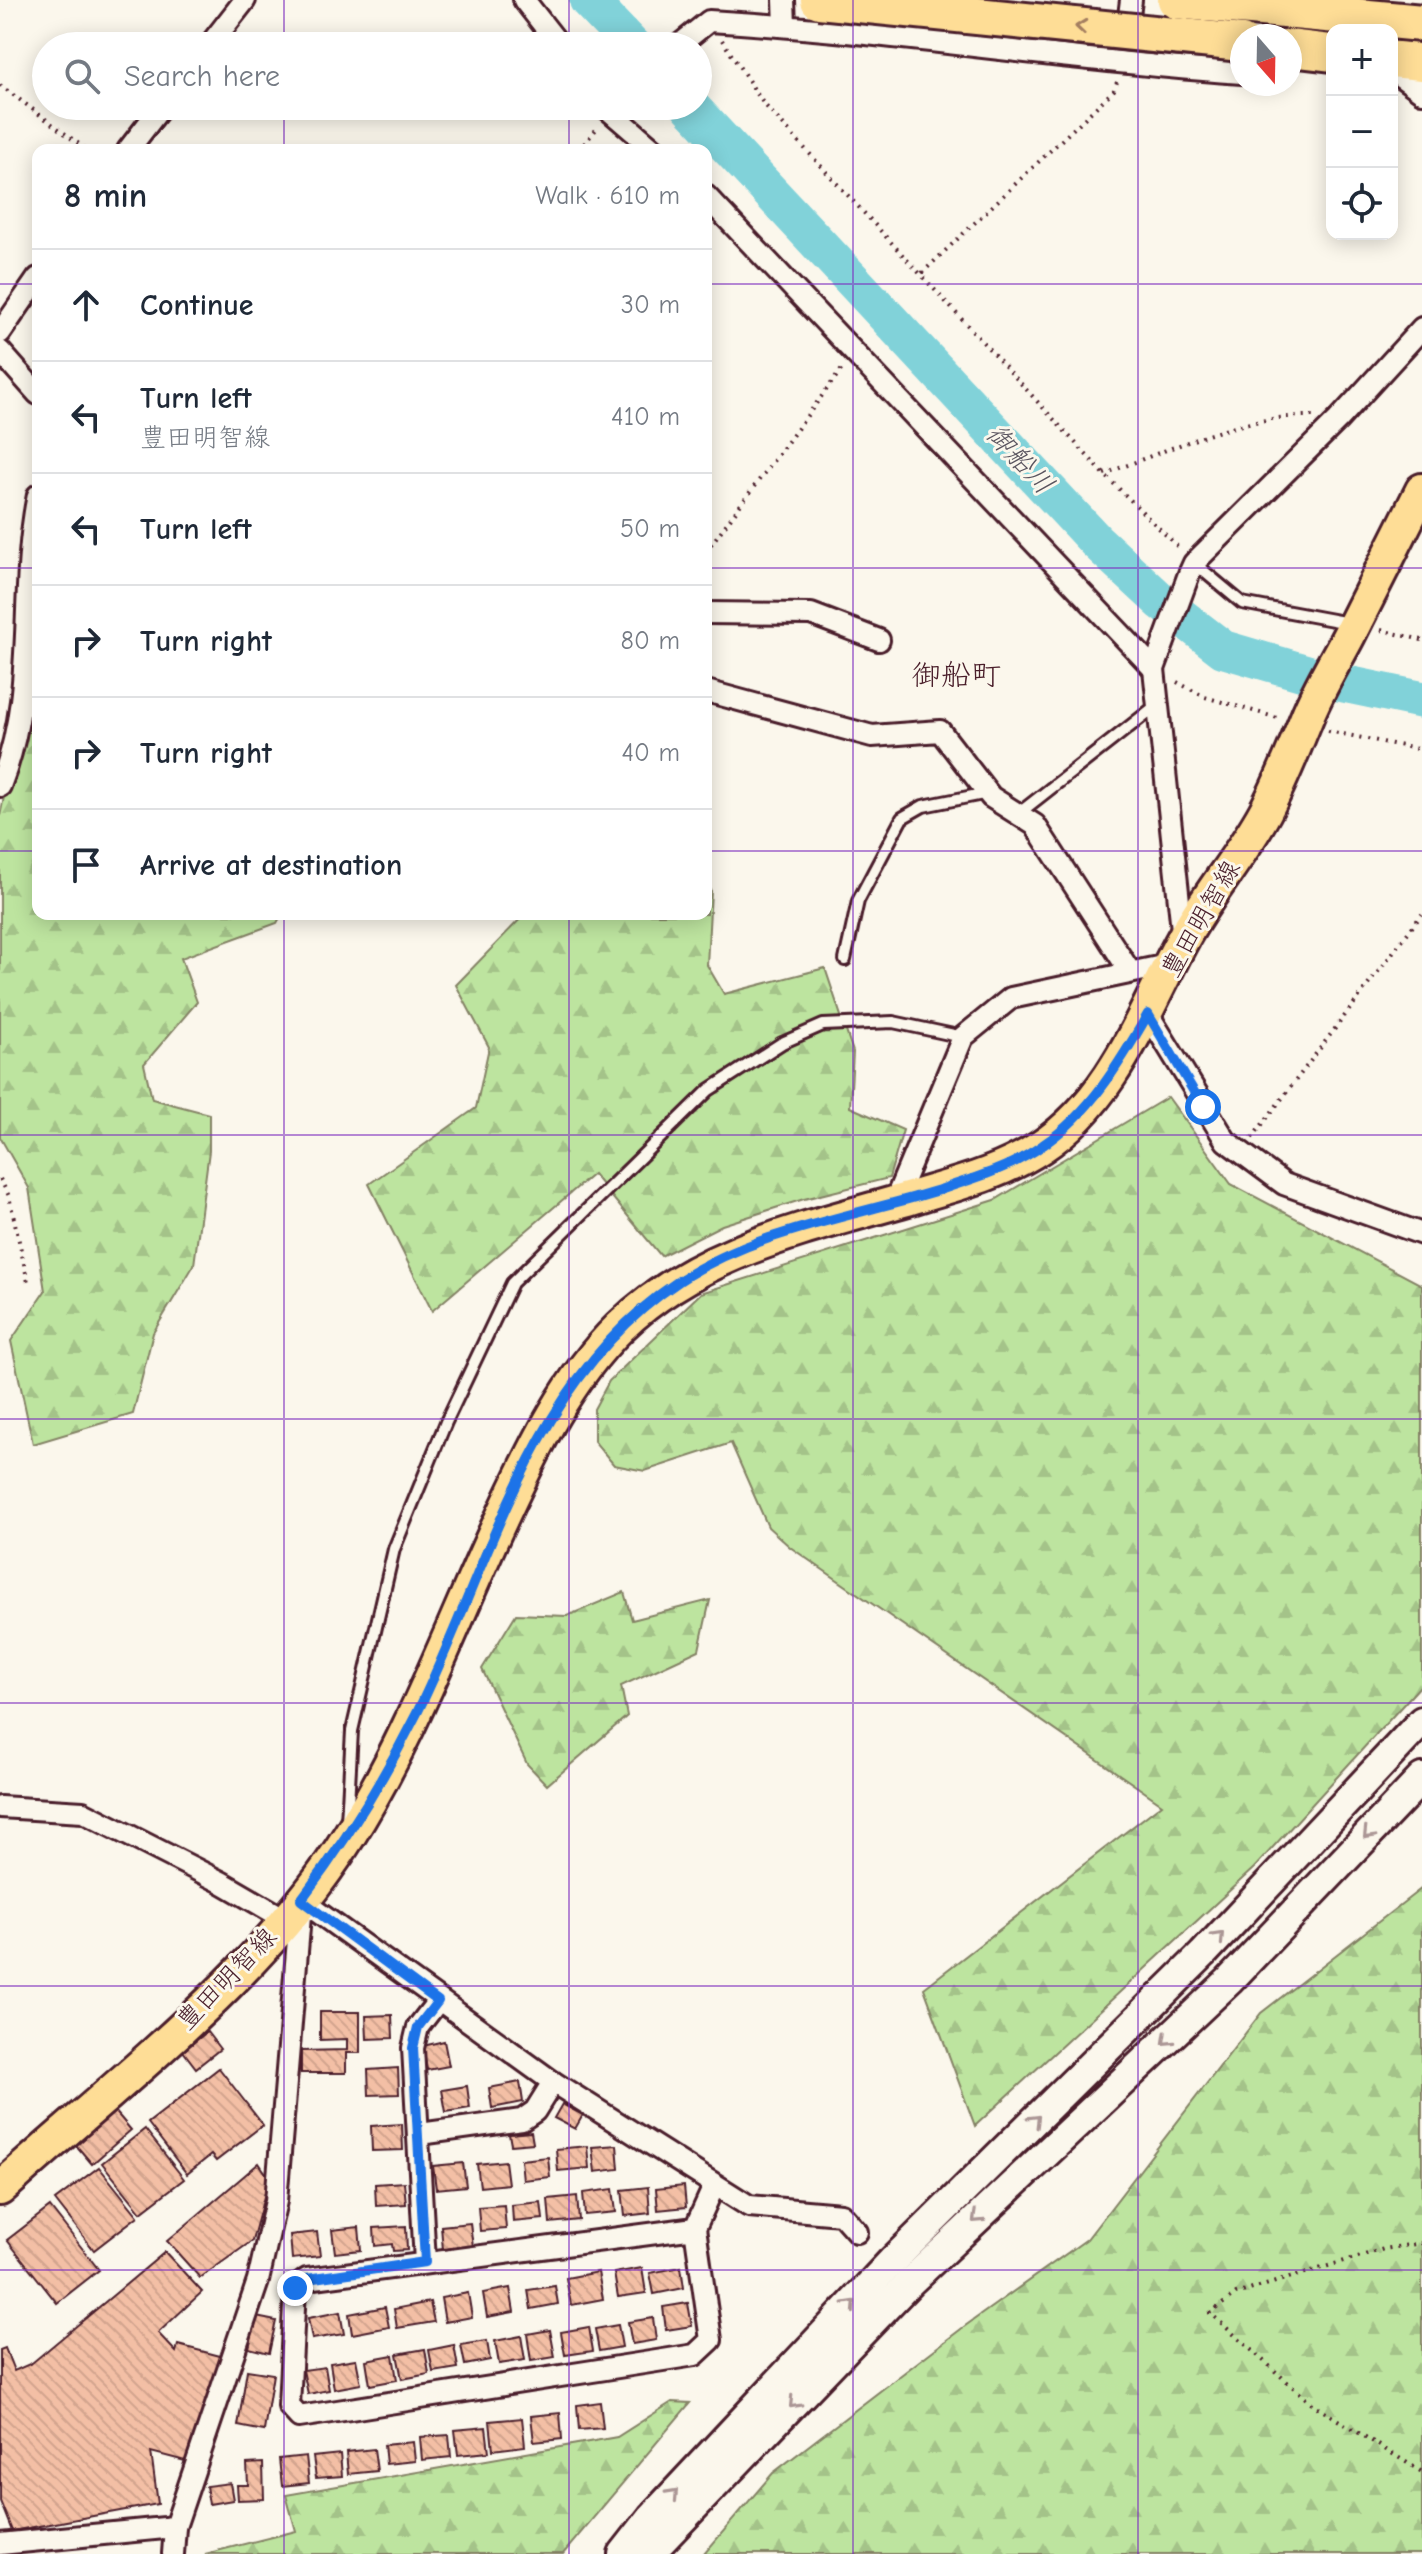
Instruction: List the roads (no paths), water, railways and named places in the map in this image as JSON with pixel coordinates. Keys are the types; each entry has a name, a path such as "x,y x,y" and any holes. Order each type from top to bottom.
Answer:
{"highway":[{"path":"819,0 1230,42"},
{"path":"1176,0 1422,23"},
{"path":"1302,49 1326,52"},
{"path":"1398,60 1422,62"}],"main road":[{"name":"豊田明智線","path":"0,2189 218,1997 293,1910 349,1837 418,1711 470,1586 528,1462 570,1386 621,1326 681,1280 734,1254 803,1227 989,1174 1042,1147 1067,1126 1102,1086 1148,1014 1178,951 1264,815 1306,718 1422,490"}],"street":[{"path":"220,32 245,0"},
{"path":"524,0 549,32"},
{"path":"784,0 785,25"},
{"path":"1123,65 1131,0"},
{"path":"1305,0 1331,24"},
{"path":"1355,24 1392,0"},
{"path":"695,32 709,21 785,25 1123,65 1230,72"},
{"path":"1302,61 1326,44"},
{"path":"1398,74 1422,92"},
{"path":"133,144 151,120"},
{"path":"623,120 649,144"},
{"path":"712,202 1154,669"},
{"path":"0,333 32,287"},
{"path":"894,1203 963,1037 1011,998 1129,970 1178,951 1154,669 1191,569 1338,420 1422,328"},
{"path":"0,351 32,387"},
{"path":"0,786 15,748 24,700 32,526"},
{"path":"712,613 811,614 879,640"},
{"path":"712,693 872,736 940,731 988,793 1035,825 1129,970"},
{"path":"1148,1014 1226,1141 1284,1184 1422,1234"},
{"path":"623,2554 652,2517 892,2261 1203,1954 1422,1721"},
{"path":"649,2554 910,2282 1229,1981 1422,1778"},
{"path":"0,1807 83,1812 207,1875 293,1910 438,2001 553,2082 749,2206 841,2214 857,2232"},
{"path":"173,2554 175,2527 258,2281 276,2201 293,1910"},
{"path":"425,2262 413,2048 418,2027 438,2001"},
{"path":"420,2134 522,2120 535,2111 553,2082"},
{"path":"695,2228 307,2279 295,2288 289,2406 299,2417 695,2355 711,2340 695,2228 714,2186"},
{"path":"0,2544 175,2527"}],"lane":[{"path":"1191,569 1242,603 1354,624"},
{"path":"1018,814 1157,705"},
{"path":"845,960 858,901 902,818 923,806 988,793"},
{"path":"349,1837 346,1808 352,1731 394,1549 446,1422 512,1283 709,1090 782,1043 823,1025 893,1022 963,1037"}],"waterway":[{"name":"御船川","path":"588,0 619,32"},
{"name":"御船川","path":"703,120 1096,541 1162,602 1223,649 1336,682 1422,700"}],"district":[{"name":"御船町","path":"956,675"}]}
